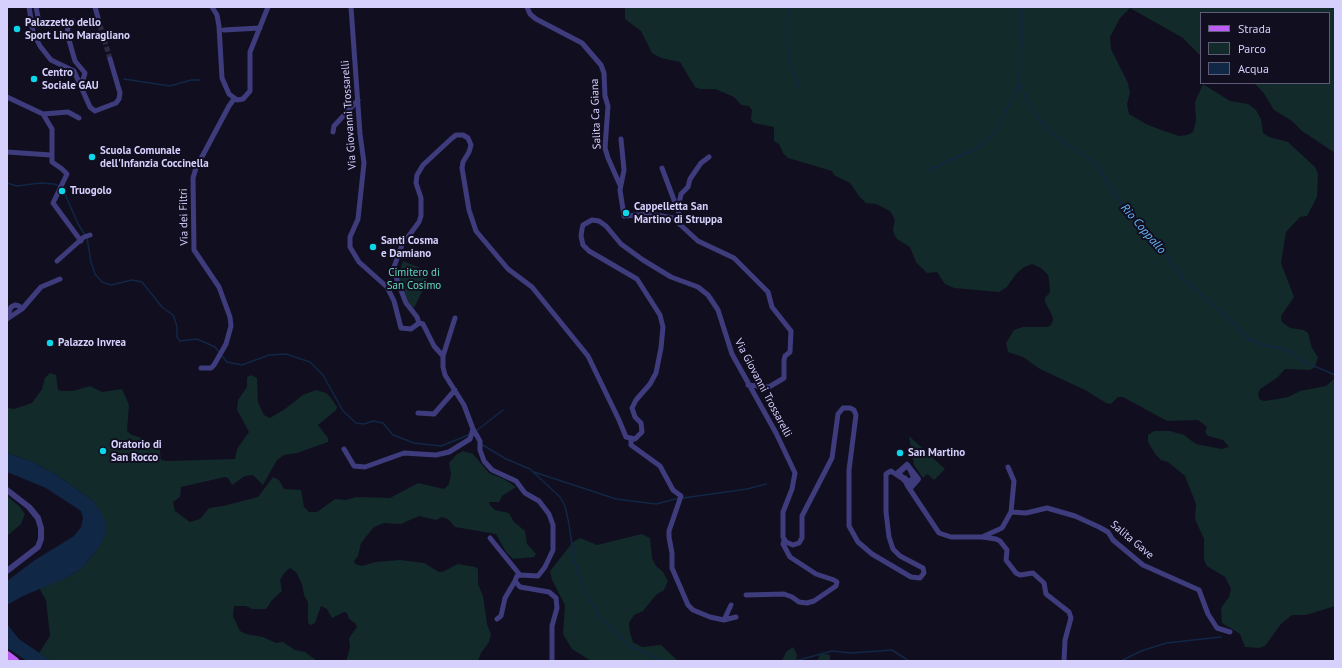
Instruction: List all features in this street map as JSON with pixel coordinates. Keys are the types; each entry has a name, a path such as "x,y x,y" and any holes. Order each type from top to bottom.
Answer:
{"main road":[{"path":"7,655 15,661"}],"street":[{"path":"29,7 33,32 40,46 51,60 71,68 93,111 97,111 116,102 120,93 110,60"},
{"path":"36,7 38,17"},
{"path":"95,7 98,18"},
{"path":"212,7 217,15 219,26 222,78 227,91 234,99 244,99 250,91 250,52 268,7"},
{"name":"Via Giovanni Trossarelli","path":"351,7 364,172 358,219 350,237 350,247 359,262 387,287 394,301 401,328 411,329 418,323"},
{"name":"Salita Ca Giana","path":"527,7 530,14 536,19 582,43 590,50 603,68 605,96 608,106 605,148 620,185 622,209 625,217 639,214 656,214 674,218 681,225"},
{"path":"73,21 69,24 67,32 74,61 85,73 83,80 79,82"},
{"path":"224,30 260,28"},
{"path":"7,97 42,114 68,112 78,118"},
{"name":"Via dei Filtri","path":"201,368 212,368 224,349 231,332 230,317 219,287 194,250 193,178 196,168 234,99"},
{"path":"333,132 334,126 358,100"},
{"path":"42,114 52,129 52,162 67,174 53,203 82,239"},
{"path":"443,356 434,346 423,324 418,323 415,314 406,303 397,280 394,267 402,245 419,222 421,216 421,198 416,183 417,175 423,165 451,139 456,135 463,135 468,138 471,145 470,152 463,162 462,168 469,210 476,231 508,268 532,287 588,356 619,420 623,434 631,440 631,445 649,460 660,466 673,490 681,496 669,534 672,553 672,568 687,602 692,609 700,613 724,620 736,617"},
{"name":"Salita Ca Giana","path":"620,185 624,170 621,139"},
{"path":"7,152 51,155"},
{"path":"678,209 681,194 688,187 691,177 704,159 709,157"},
{"path":"662,168 678,209 681,225 702,244 734,258 768,292 772,307 791,332 790,352 784,358 785,375 783,379 769,387 748,385"},
{"name":"Via Giovanni Trossarelli","path":"631,440 637,438 642,430 641,423 634,415 633,405 654,379 659,363 663,338 660,316 637,280 585,247 581,239 582,229 589,221 599,221 606,226 621,244 643,260 671,277 693,284 708,295 722,317 726,341 748,385 776,433 795,473 793,485 783,512 783,544 790,557 816,574 836,582 836,586 814,601 807,603 799,602 784,594 746,595"},
{"path":"57,261 82,239 90,235"},
{"path":"7,318 22,309 41,287 60,279"},
{"path":"7,318 11,307 15,305 19,306"},
{"path":"455,318 443,356 444,372 464,405 472,429 477,437 484,461 492,470 520,485 525,492 539,501 546,509 551,519 554,540 553,550 548,562 538,576 520,574 490,538"},
{"path":"418,413 434,414 455,390"},
{"path":"784,540 791,545 801,541 801,521 804,511 832,458 838,414 843,408 850,408 854,410 856,415 849,470 849,526 852,535 863,548 882,560 914,578 922,576 924,572 923,568 899,555 893,549 889,537 886,512 886,474 889,470 897,473 910,489 939,533 951,538 996,539 1000,541 1007,550 1006,560 1016,573 1020,575 1033,573 1044,582 1046,594 1069,612 1071,618 1065,640 1064,661"},
{"path":"344,449 354,466 365,467 404,453 442,454 449,452 470,439 472,429"},
{"path":"982,538 1002,528 1011,512 1014,481 1008,467"},
{"path":"7,490 29,507 38,518 41,534 38,547 7,571"},
{"name":"Salita Gave","path":"1011,512 1026,513 1047,508 1075,516 1099,527 1108,532 1113,540 1143,565 1199,590 1208,614 1217,628 1230,632"},
{"path":"497,619 501,616 505,598 517,576 520,574"},
{"path":"515,581 518,586 549,592 554,595 557,608 552,626 552,661"},
{"path":"724,620 731,605"}],"green space":[{"path":"625,7 1335,7 1335,153 1302,131 1292,121 1274,110 1263,92 1255,84 1330,84 1330,12 1200,12 1200,55 1183,38 1130,8 1120,18 1110,37 1111,49 1128,83 1130,93 1127,104 1129,114 1146,124 1164,131 1179,136 1187,135 1193,132 1196,121 1195,102 1203,84 1230,101 1248,104 1256,110 1261,119 1263,133 1269,137 1288,142 1315,167 1318,174 1317,197 1307,216 1300,217 1286,232 1281,263 1294,297 1281,316 1282,322 1290,328 1304,330 1308,333 1312,348 1318,357 1315,367 1310,370 1285,369 1278,377 1260,389 1258,394 1259,399 1264,401 1288,397 1300,391 1326,386 1335,378 1335,606 1306,615 1292,615 1281,624 1265,646 1259,648 1245,647 1240,634 1222,623 1221,608 1229,597 1231,589 1225,577 1207,566 1204,560 1204,539 1195,519 1196,504 1185,476 1168,462 1161,460 1156,455 1148,442 1148,435 1154,431 1170,431 1184,435 1196,444 1222,449 1229,447 1223,440 1208,436 1205,432 1207,427 1198,420 1167,421 1123,397 1118,397 1111,404 1106,403 1085,390 1040,369 1023,357 1008,352 1006,343 1014,330 1023,327 1047,327 1051,325 1053,320 1045,302 1045,297 1049,294 1050,290 1048,275 1041,268 1032,264 1024,267 1016,274 1007,287 999,292 954,288 945,284 937,272 927,273 916,262 910,247 897,239 893,229 895,220 890,211 876,204 866,203 850,183 834,175 832,171 788,158 783,153 779,144 774,141 774,127 754,123 751,120 752,110 749,106 741,105 734,97 715,89 700,89 695,87 680,62 661,58 652,53 641,31 625,19"},
{"name":"Cimitero di San Cosimo","path":"403,261 428,271 426,284 414,308 409,304 398,276"},
{"path":"50,373 56,375 58,390 62,391 73,391 90,386 102,392 122,389 129,405 127,431 132,435 159,444 161,460 168,461 235,459 237,449 249,432 237,410 238,400 247,387 247,377 251,375 257,378 258,402 264,415 270,418 303,395 316,390 326,393 331,398 337,407 336,410 318,425 328,438 328,442 297,453 284,455 277,460 263,485 253,475 245,476 232,485 228,478 225,477 181,487 180,497 173,502 175,511 190,522 200,519 209,508 258,497 273,477 279,480 284,489 301,490 304,507 309,512 317,512 335,499 346,500 356,497 390,498 418,483 444,489 449,484 451,474 449,463 456,455 463,451 473,454 489,473 504,479 516,487 502,496 499,502 489,502 495,510 509,513 514,522 525,531 527,544 536,554 534,557 513,559 506,552 496,534 455,527 448,519 442,517 436,520 419,516 401,524 384,523 374,527 361,543 358,556 354,561 355,564 362,566 376,562 400,560 424,563 439,572 458,564 475,567 478,569 478,584 483,596 487,624 491,634 489,642 481,653 478,661 346,661 350,648 349,638 357,627 355,623 349,619 347,613 344,612 332,618 327,609 321,606 315,623 311,625 308,623 308,602 296,572 290,568 285,572 280,580 282,591 272,600 266,609 252,609 246,606 234,606 233,616 240,631 246,634 263,637 276,643 283,642 295,650 305,652 317,661 51,661 39,653 50,636 46,600 39,588 68,577 81,569 99,547 93,501 58,476 33,462 7,453 7,408 14,409 32,403 42,389 45,378"},
{"path":"909,436 945,469 934,480 927,474 923,478 914,465"},
{"path":"7,496 19,506 25,514 21,524 7,536"},
{"path":"642,534 650,538 652,558 656,566 663,572 668,581 664,590 656,595 643,611 634,615 629,623 630,633 633,642 642,647 661,645 678,661 591,661 572,649 563,634 565,605 552,580 550,571 573,542 580,538 597,545"},
{"path":"793,647 797,655 796,661 782,661 786,652"},
{"path":"821,653 830,655 830,661 817,661"}],"water":[{"path":"7,453 33,462 58,476 93,501 102,513 105,522 105,536 99,547 81,569 68,577 23,596 7,605 7,581 35,560 74,536 81,527 83,518 81,511 46,488 7,472"},
{"path":"7,624 19,639 51,661 27,661 7,648"}],"waterway":[{"path":"790,7 787,23 788,54 799,88"},
{"name":"Rio Coppallo","path":"1021,7 1019,85 1032,110 1050,132 1096,164 1123,207 1134,220 1152,236 1183,279 1223,313 1249,339 1264,345 1287,350 1300,360 1335,375"},
{"path":"124,79 170,86 191,80 200,80"},
{"path":"927,171 981,146 996,130 1019,85"},
{"path":"7,183 17,186 40,183 54,184 62,187 78,224 85,235"},
{"path":"87,238 91,262 95,274 102,282 111,285 132,280 142,282 162,307 173,315 177,326 177,337 180,341 197,339 215,347 227,362 242,365 269,355 286,354 310,362 323,375 343,411 356,423 364,424 373,421 383,423 393,435 414,443 441,446 471,434"},
{"path":"476,431 503,410"},
{"path":"481,444 506,459 530,469 560,497 565,506 574,560 584,589 600,618 630,646 662,661"},
{"path":"534,472 616,499 656,504 679,498"},
{"path":"683,498 747,489 766,484"},
{"path":"1121,661 1141,651 1166,643 1221,637"},
{"path":"795,661 832,651 851,653 892,650 909,661"}],"tunnel":[{"path":"98,18 110,59"}],"place":[{"name":"Palazzetto dello Sport Lino Maragliano","path":"17,29"},
{"name":"Centro Sociale GAU","path":"34,79"},
{"name":"Scuola Comunale dell'Infanzia Coccinella","path":"92,157"},
{"name":"Truogolo","path":"62,191"},
{"name":"Cappelletta San Martino di Struppa","path":"626,213"},
{"name":"Santi Cosma e Damiano","path":"373,247"},
{"name":"Palazzo Invrea","path":"50,343"},
{"name":"Oratorio di San Rocco","path":"103,451"},
{"name":"San Martino","path":"900,453"}]}
